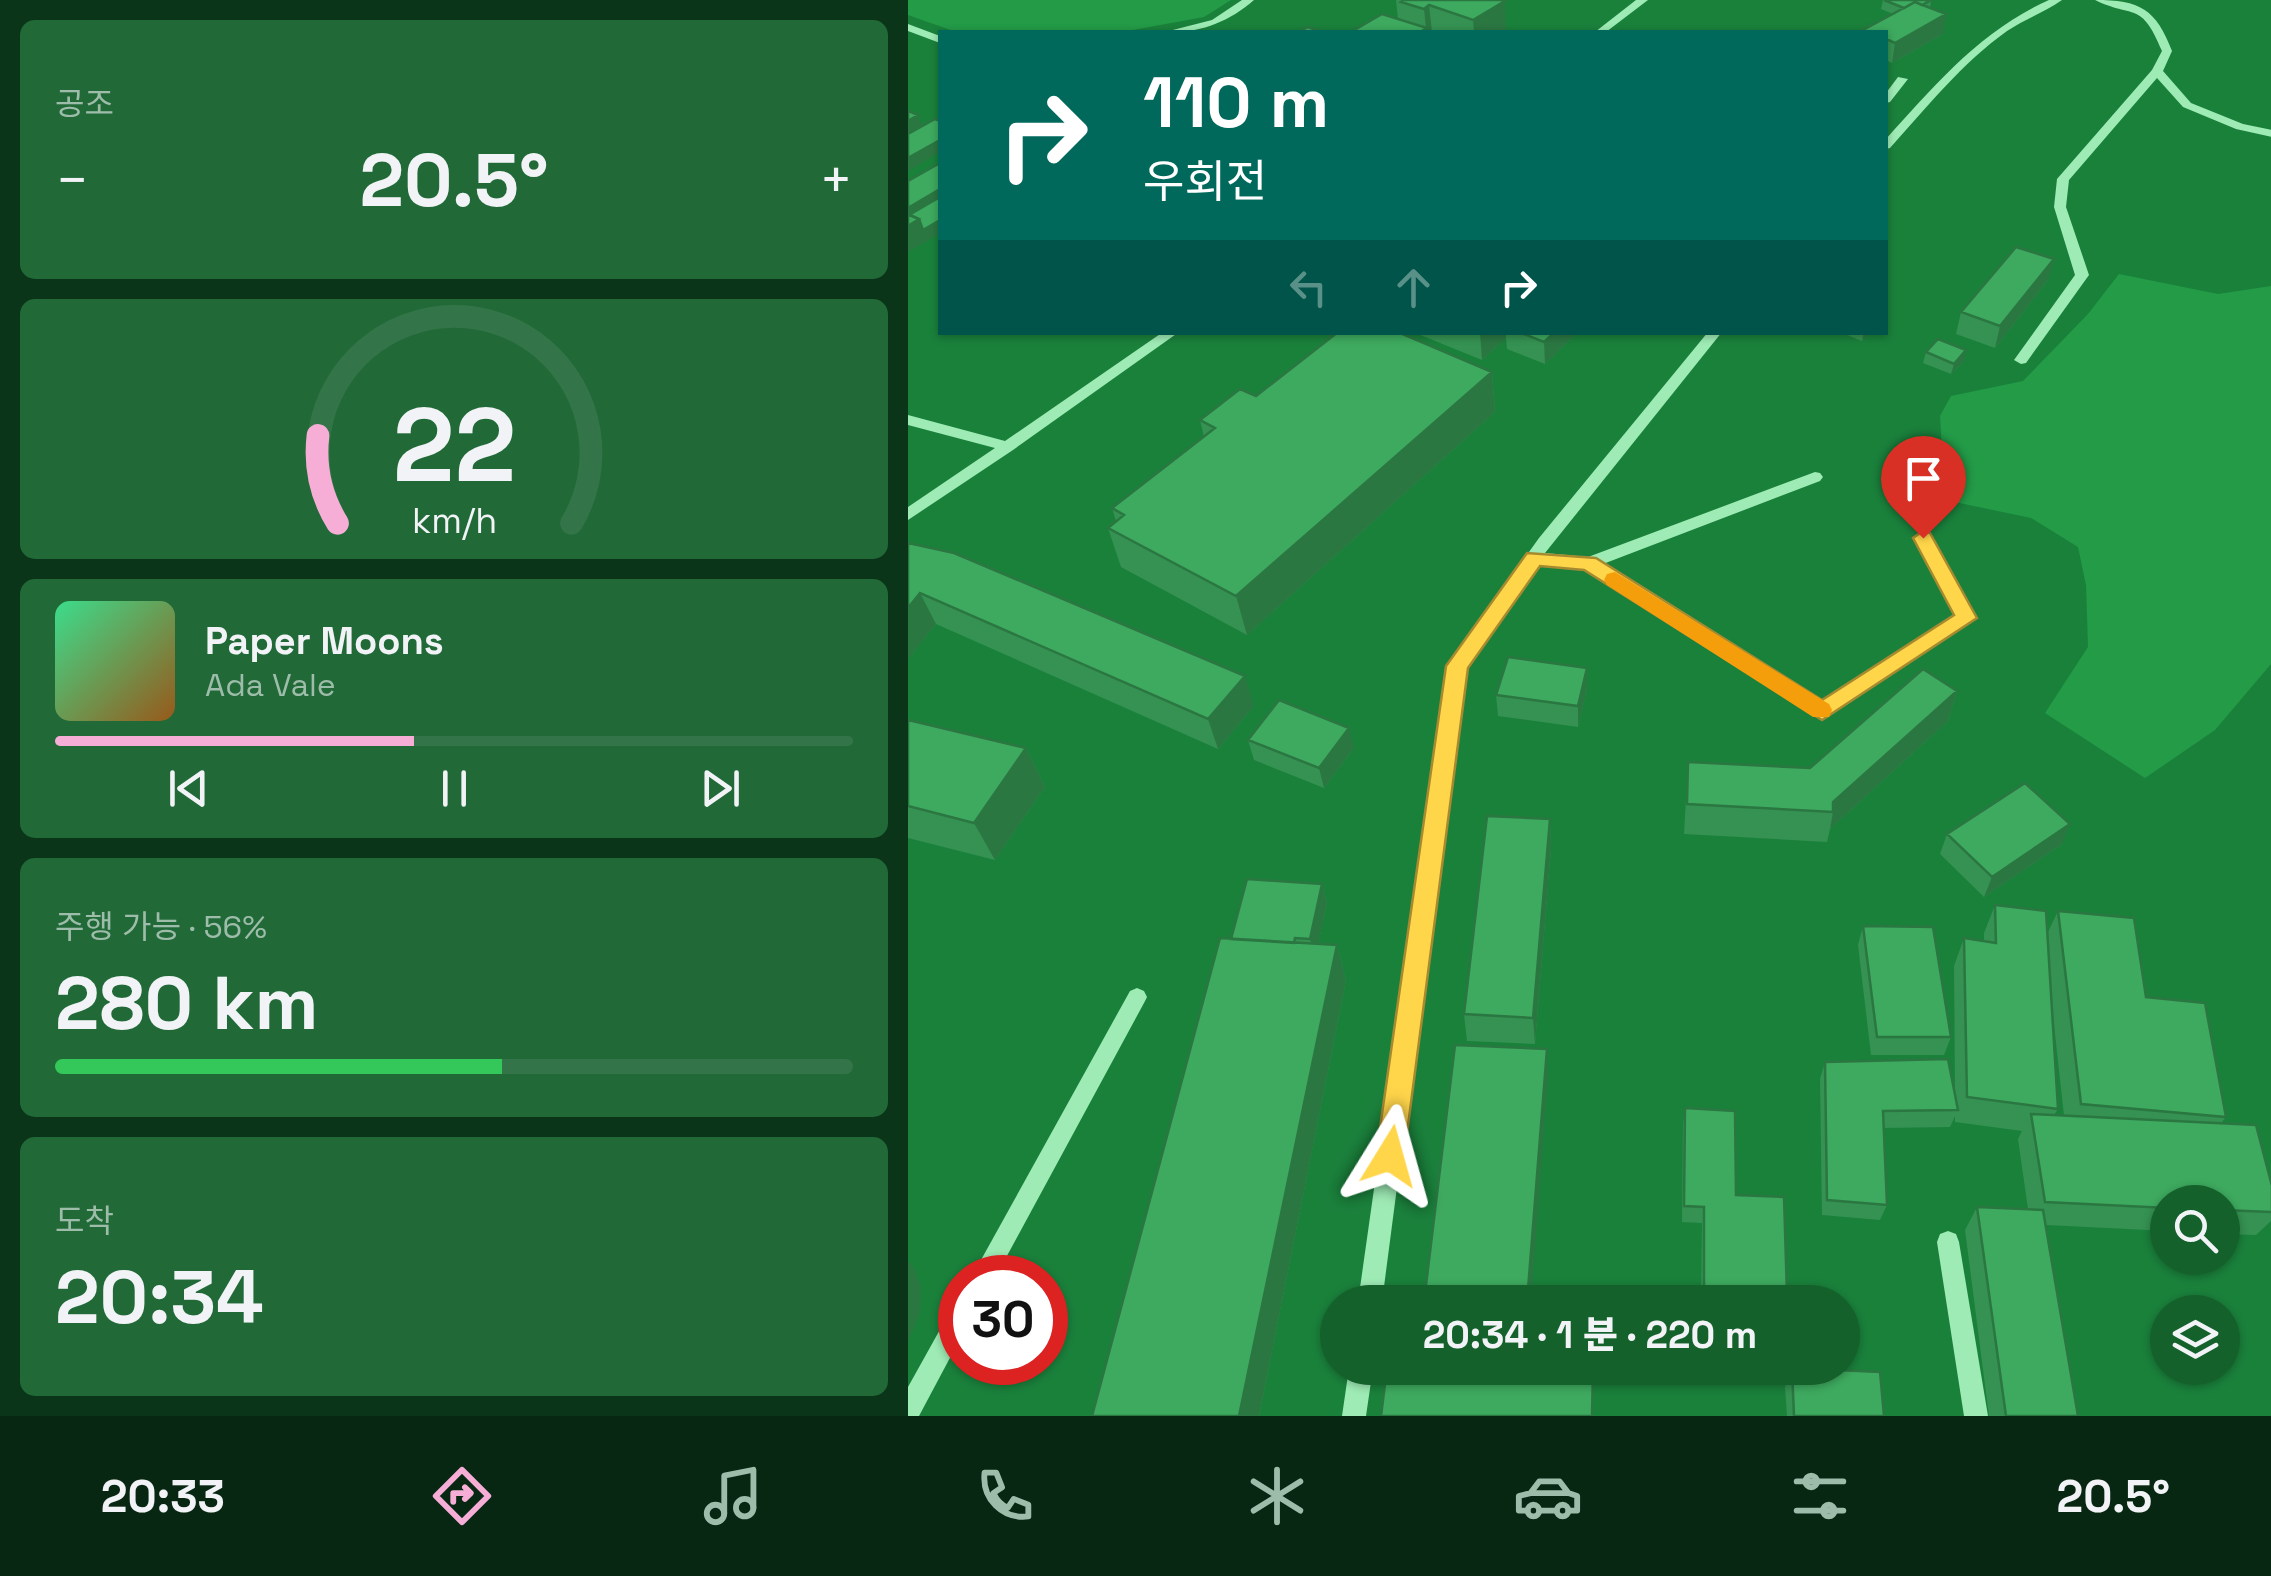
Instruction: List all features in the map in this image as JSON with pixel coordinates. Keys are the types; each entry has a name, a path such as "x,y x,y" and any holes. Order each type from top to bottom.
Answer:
{"street":[{"path":"1179,30 1215,22 1249,0"},
{"path":"1603,30 1644,0"},
{"path":"1888,144 1979,46 2017,16 2056,0"},
{"path":"2021,360 2082,274 2060,207 2063,179 2157,72 2167,51 2157,23 2146,10 2100,0"},
{"path":"908,27 938,39"},
{"path":"2157,72 2187,105 2240,127 2272,134"},
{"path":"1888,98 1902,80"},
{"path":"908,515 1169,335"},
{"path":"1372,1285 1457,666 1534,558 1714,335"},
{"path":"908,420 1008,447"},
{"path":"1534,558 1589,563 1816,477"},
{"path":"1589,563 1822,711 1966,618 1923,538"},
{"path":"995,1255 1137,998"},
{"path":"1948,1242 1976,1416"},
{"path":"908,1412 938,1357"},
{"path":"1354,1416 1359,1385"}],"green space":[{"path":"908,0 1231,0 1204,17 1133,30 950,30 908,15"},
{"path":"2119,274 2218,294 2271,286 2271,664 2215,730 2145,778 2045,713 2088,647 2086,585 2078,547 2031,518 1945,500 1940,416 1951,396 2023,381 2088,314"}],"building":[{"path":"1884,0 1931,0 1904,8"},
{"path":"1505,1 1473,20 1429,5 1424,9 1401,2"},
{"path":"1915,2 1946,14 1895,43 1888,40 1888,30 1863,30"},
{"path":"1382,14 1427,28 1424,30 1354,30"},
{"path":"938,120 938,141 908,158 908,134"},
{"path":"938,164 938,190 908,208 908,181"},
{"path":"938,198 938,221 923,230 919,219 909,215"},
{"path":"908,214 919,219 908,226"},
{"path":"2016,247 2054,259 2000,326 1961,312"},
{"path":"1334,335 1405,335 1492,372 1236,596 1108,528 1124,515 1112,508 1215,428 1200,420 1240,389 1256,396"},
{"path":"1526,335 1552,335 1544,342"},
{"path":"1938,339 1966,350 1954,364 1926,352"},
{"path":"908,543 954,553 1245,676 1208,719 920,593 908,608"},
{"path":"1508,657 1587,668 1578,706 1496,695"},
{"path":"1923,669 1957,691 1833,802 1833,812 1687,804 1688,762 1810,768"},
{"path":"1279,700 1349,728 1319,768 1248,740"},
{"path":"908,720 1026,748 974,823 908,806"},
{"path":"2025,783 2070,824 1992,877 1947,834"},
{"path":"1487,816 1550,819 1533,1018 1464,1014"},
{"path":"1247,879 1322,884 1310,939 1295,938 1294,943 1231,939"},
{"path":"1995,905 2046,911 2058,1109 1967,1097 1964,938 1996,943"},
{"path":"2058,911 2134,918 2146,997 2205,1003 2226,1117 2081,1104"},
{"path":"1863,926 1933,927 1951,1037 1877,1037"},
{"path":"1220,938 1337,945 1239,1416 1092,1416"},
{"path":"1455,1045 1547,1049 1528,1285 1426,1285"},
{"path":"1948,1059 1958,1110 1883,1111 1887,1205 1827,1200 1825,1062"},
{"path":"1685,1108 1735,1111 1736,1195 1784,1197 1787,1285 1704,1285 1704,1207 1684,1206"},
{"path":"2031,1114 2256,1125 2272,1186 2272,1212 2240,1211 2240,1185 2150,1185 2150,1207 2045,1202"},
{"path":"1977,1207 2043,1210 2078,1416 2006,1416"},
{"path":"1860,1371 1880,1372 1884,1416 1794,1416 1793,1385 1860,1385"},
{"path":"1385,1385 1593,1385 1592,1416 1381,1416"}],"slow traffic":[{"path":"1615,580 1821,710"}],"route":[{"path":"1390,1156 1457,666 1534,558 1589,563 1822,711 1966,618 1923,538"}]}
